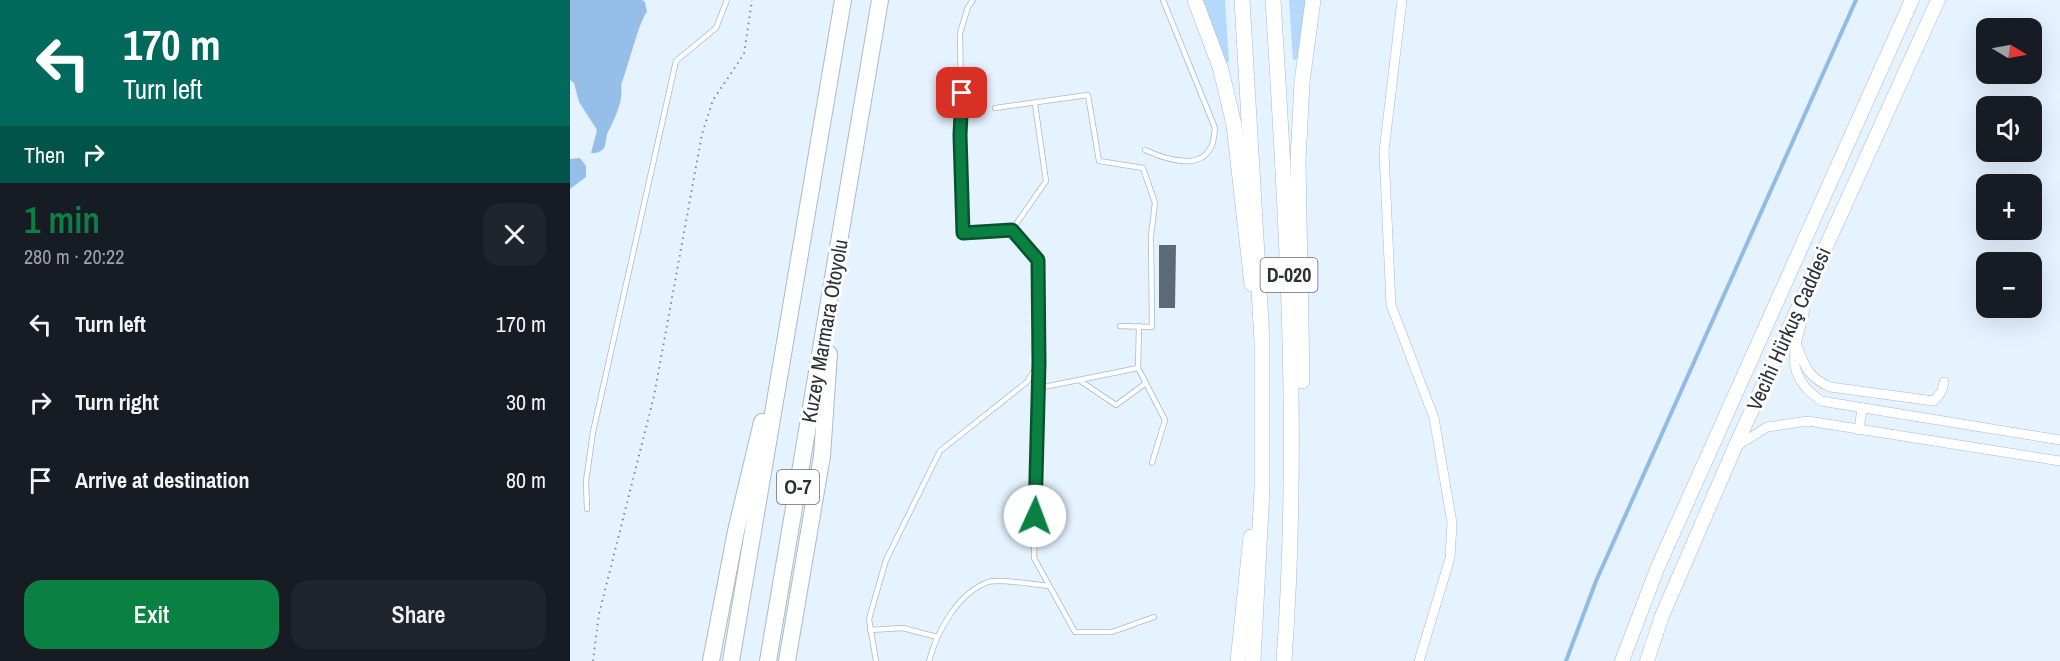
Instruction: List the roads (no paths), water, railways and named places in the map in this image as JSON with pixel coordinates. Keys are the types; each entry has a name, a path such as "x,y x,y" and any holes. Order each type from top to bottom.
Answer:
{"highway":[{"name":"Kuzey Marmara Otoyolu","path":"730,661 843,0"},
{"name":"Kuzey Marmara Otoyolu","path":"768,661 880,0"},
{"path":"1195,0 1221,70 1234,125 1244,196 1249,268 1262,341"},
{"name":"D-020","path":"1242,0 1262,341 1263,430 1260,552 1253,661"},
{"name":"D-020","path":"1273,0 1291,301 1292,501 1284,661"},
{"path":"1292,501 1300,435 1303,350 1299,138 1302,82 1313,0"},
{"path":"787,661 822,456 829,375 828,314"},
{"path":"711,661 756,445 786,337"},
{"path":"1238,661 1263,430"}],"main road":[{"name":"Vecihi Hürkuş Caddesi","path":"1622,661 1657,569 1912,0"},
{"name":"Vecihi Hürkuş Caddesi","path":"1647,661 1662,616 1735,447 1938,0"}],"street":[{"path":"1402,0 1384,150 1391,305 1434,418 1452,523 1450,558 1419,661"},
{"path":"1808,290 1804,322 1794,352 1795,368 1800,382 1821,401 2060,440"},
{"path":"1796,343 1809,374 1830,387 1934,401 1942,391 1944,382"},
{"path":"1859,429 1862,408"},
{"path":"1735,447 1767,427 1788,422 1808,421 2060,461"},
{"path":"1960,445 1961,424"}],"lane":[{"path":"587,509 586,481 593,432 676,61 716,28 727,0"},
{"path":"973,0 968,6 960,33 963,233 1012,230"},
{"path":"1146,150 1162,158 1185,162 1192,160 1211,148 1215,128 1163,0"},
{"path":"995,108 1088,96 1099,161 1143,168 1155,203 1151,236 1152,327 1120,326"},
{"path":"1012,230 1046,181 1035,104"},
{"path":"1012,230 1038,260 1039,388 1034,558 1075,632 1112,632 1154,617"},
{"path":"1139,327 1138,368 1165,420 1152,463"},
{"path":"876,661 869,619 886,560 940,451 1028,382 1039,363"},
{"path":"1039,388 1138,368"},
{"path":"1079,380 1116,405 1146,383"},
{"path":"929,661 937,637 964,596 990,581 1049,586"},
{"path":"870,630 903,627 937,637"}],"waterway":[{"path":"1566,661 1596,581 1856,0"}]}
